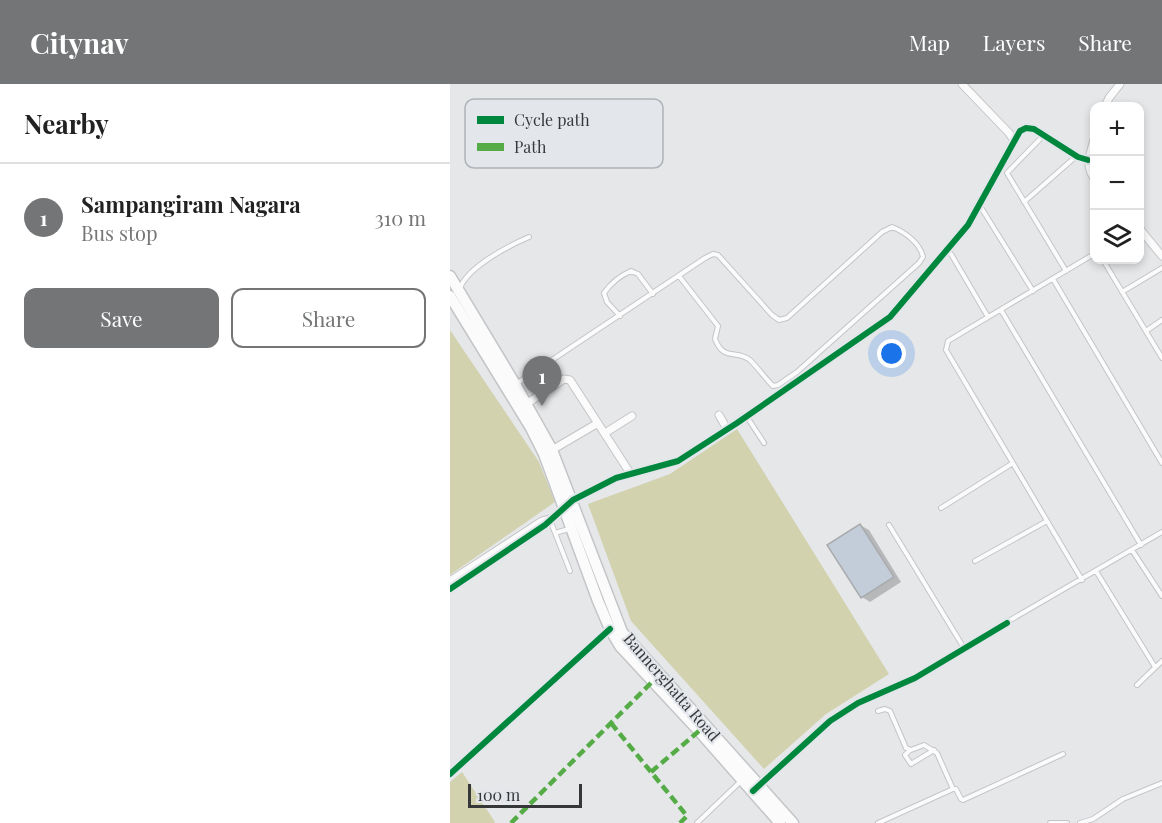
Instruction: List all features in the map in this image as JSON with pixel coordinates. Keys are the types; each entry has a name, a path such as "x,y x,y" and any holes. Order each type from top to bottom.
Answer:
{"main road":[{"name":"Bannerghatta Road","path":"450,276 453,297 552,450 569,503 622,632 756,788 793,823"},
{"name":"Bannerghatta Road","path":"453,297 515,384 544,454 569,503 572,528 610,629 632,660 743,779 756,788 780,823"}],"street":[{"path":"962,84 1013,140"},
{"path":"1107,102 1120,84"},
{"path":"450,589 545,525 569,503 615,478 678,461 890,318 968,225 1013,140 1023,128 1031,128 1078,157 1088,160"},
{"path":"1090,154 1088,160 1090,172"},
{"path":"1144,234 1162,256"},
{"path":"526,409 567,379 630,473"},
{"path":"719,415 727,429"},
{"path":"605,434 632,416"},
{"path":"552,450 598,423"},
{"path":"450,581 542,521 550,519"},
{"path":"756,788 836,717 858,703 915,678 1006,623"},
{"path":"450,774 610,629"}],"lane":[{"path":"1041,138 1007,173 1066,271"},
{"path":"1024,202 1073,159"},
{"path":"982,209 1033,291"},
{"path":"515,384 705,258 713,254 718,255 779,320 787,318 882,232 892,227 901,230 921,248 923,257 797,372 773,386 748,359 738,355 730,356 723,352 715,339 718,326 679,276"},
{"path":"453,297 464,280 478,267 506,248 529,237"},
{"path":"951,254 988,317"},
{"path":"1082,579 946,350 948,341 1090,257"},
{"path":"1105,264 1162,358"},
{"path":"1122,292 1162,268"},
{"path":"620,316 607,302 604,293 611,283 623,274 631,271 638,274 653,294"},
{"path":"1053,279 1162,463"},
{"path":"1001,310 1141,545"},
{"path":"1146,331 1162,320"},
{"path":"746,416 764,443"},
{"path":"941,508 1013,463"},
{"path":"550,519 570,571"},
{"path":"975,561 1047,521"},
{"path":"889,525 964,648"},
{"path":"555,533 572,528"},
{"path":"1006,623 1162,532"},
{"path":"1132,550 1162,596"},
{"path":"1096,571 1155,667"},
{"path":"1137,685 1162,661"},
{"path":"878,711 885,709 890,711 906,747 911,750"},
{"path":"935,750 911,764 905,755 924,745 935,750 953,789 956,789 963,800 1063,754"},
{"path":"697,823 743,779"},
{"path":"1080,823 1093,819 1123,799 1162,783"},
{"path":"878,823 953,789"},
{"path":"1050,823 1067,823"}],"green space":[{"path":"450,330 539,462 555,502 450,575"},
{"path":"737,429 889,674 826,714 764,769 631,621 588,504 670,474"},
{"path":"462,772 494,823 450,823 450,782"}],"building":[{"path":"860,524 894,577 861,598 827,545"}],"marked path":[{"path":"511,823 653,681"},
{"path":"611,723 687,816 680,823"},
{"path":"651,772 699,731"}],"cycle path":[{"path":"450,589 545,525 573,500 616,478 678,461 890,317 968,225 1020,131 1026,128 1034,129 1078,157 1088,160"},
{"path":"753,791 830,721 858,703 915,678 1007,623"},
{"path":"450,774 610,629"}],"place":[{"name":"Sampangiram Nagara","path":"542,406"}]}
